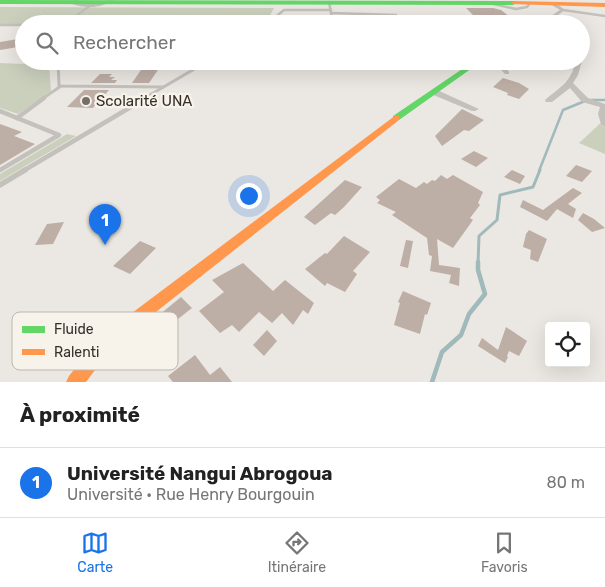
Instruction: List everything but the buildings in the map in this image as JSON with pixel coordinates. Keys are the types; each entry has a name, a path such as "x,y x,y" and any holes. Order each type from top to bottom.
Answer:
{"main road":[{"path":"512,0 605,4"},
{"path":"0,2 110,1 330,9 488,3 530,3 558,6 605,4"},
{"path":"145,312 373,135 466,70"},
{"path":"75,382 84,370"}],"street":[{"path":"75,1 77,4 89,6 110,1"},
{"path":"550,15 558,6"},
{"path":"504,70 507,73"},
{"path":"549,100 570,84 578,70"},
{"path":"570,84 585,100 602,106 605,134"},
{"path":"434,92 475,109"}],"lane":[{"path":"76,15 89,6"},
{"path":"558,6 605,16"},
{"path":"330,9 331,15"},
{"path":"278,15 284,10 330,9 396,15"},
{"path":"0,25 15,25"},
{"path":"58,70 58,83 61,86"},
{"path":"0,185 193,70"},
{"path":"17,118 61,86 165,87"},
{"path":"0,111 59,135 0,170"}],"green space":[{"path":"0,7 274,8 270,15 15,15 15,24 0,24"},
{"path":"0,63 15,64 15,70 49,70 51,91 18,114 0,108"},
{"path":"605,119 605,154 579,143"},
{"path":"67,134 76,136 0,181 0,174"}],"waterway":[{"path":"591,100 605,100"},
{"path":"539,171 563,110 585,101"},
{"path":"478,264 479,236 497,220 500,195 533,187 540,170"},
{"path":"432,382 442,352 461,335 469,314 485,294 478,264"}],"traffic: fast":[{"path":"0,2 513,3"},
{"path":"396,118 466,70"}],"traffic: slow":[{"path":"513,3 605,5"},
{"path":"145,312 396,118"},
{"path":"75,382 84,370"}],"place":[{"name":"Scolarité UNA","path":"86,101"},
{"name":"Université Nangui Abrogoua","path":"105,245"}]}
